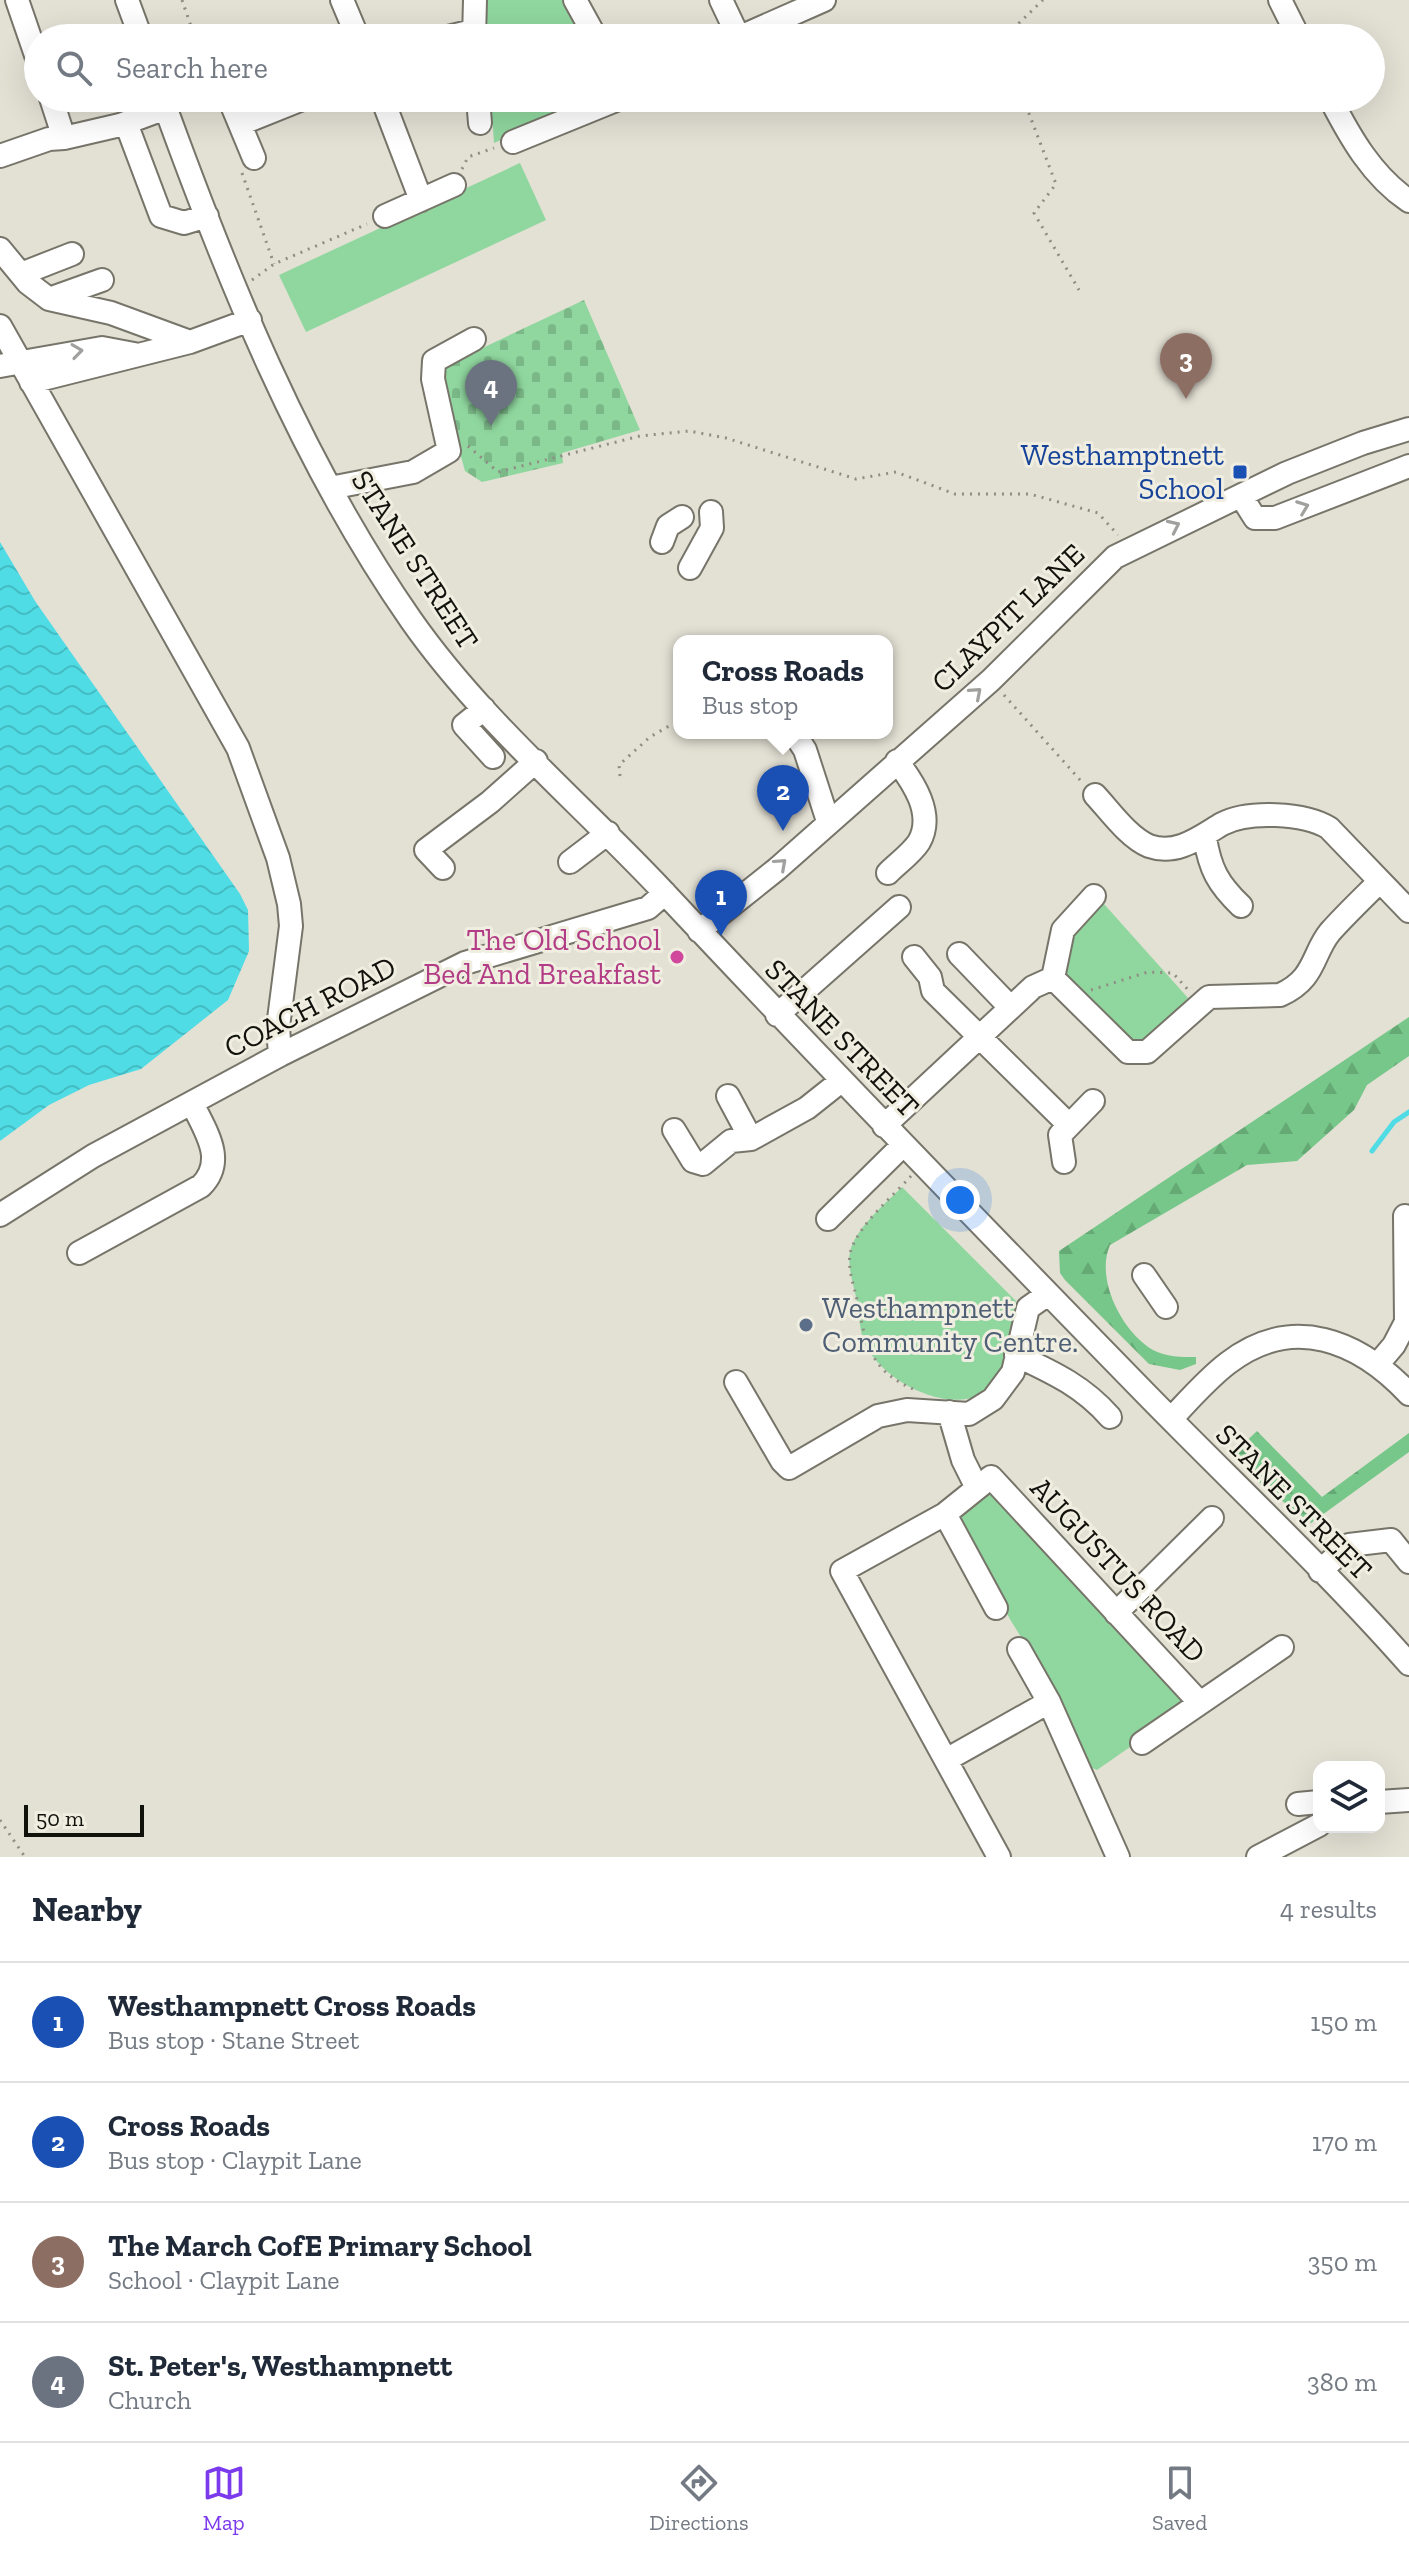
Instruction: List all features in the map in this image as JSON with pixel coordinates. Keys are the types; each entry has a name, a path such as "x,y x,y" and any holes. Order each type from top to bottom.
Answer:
{"street":[{"path":"17,0 25,24"},
{"path":"127,0 136,24"},
{"path":"342,0 352,24"},
{"path":"474,24 475,0"},
{"path":"575,0 588,24"},
{"path":"721,0 732,24"},
{"path":"770,24 824,0"},
{"path":"1280,0 1292,24"},
{"path":"56,112 64,138"},
{"path":"0,156 49,139 126,123 147,112"},
{"name":"STANE STREET","path":"167,112 250,320 330,488 413,622 484,709 665,893 884,1126 899,1150 1048,1294 1409,1664"},
{"path":"235,112 248,166"},
{"path":"240,124 270,112"},
{"path":"387,112 421,200"},
{"path":"479,112 480,123"},
{"path":"513,142 587,112"},
{"path":"1338,112 1366,159 1409,201"},
{"path":"126,123 161,216 184,223 207,216"},
{"path":"385,216 454,185"},
{"path":"0,249 21,274 49,299 111,313 190,342"},
{"path":"21,274 72,254"},
{"path":"49,299 102,280"},
{"path":"31,382 190,342 250,320"},
{"path":"1,329 10,363 31,382 238,748 278,858 289,904 291,926 278,1027 280,1055"},
{"path":"330,488 413,472 449,451 433,379 434,361 474,339"},
{"path":"10,363 102,348 135,355"},
{"name":"CLAYPIT LANE","path":"699,931 777,869 991,680 1115,557 1241,496 1363,443 1409,429"},
{"path":"1241,496 1255,518 1275,518 1409,466"},
{"path":"690,568 712,528 711,512"},
{"path":"662,542 668,526 682,517"},
{"path":"484,709 457,718 493,757"},
{"path":"798,739 805,750 828,821"},
{"path":"443,868 426,850 490,802 536,761"},
{"path":"888,873 921,835 921,796 897,761"},
{"path":"1095,795 1133,836 1149,846 1172,849 1205,838 1224,823 1254,816 1317,820 1329,828 1409,911"},
{"path":"570,862 608,833"},
{"path":"1205,838 1214,876 1241,906"},
{"path":"1053,978 1128,1052 1147,1052 1209,997 1280,995 1290,991 1316,964 1328,935 1380,881"},
{"name":"COACH ROAD","path":"0,1215 93,1156 280,1055 465,963 648,908 665,893"},
{"path":"1053,978 1063,930 1094,896"},
{"path":"777,1015 899,907"},
{"path":"959,954 1010,1007"},
{"path":"914,957 930,977 933,991 1068,1124"},
{"path":"884,1126 1010,1007 1033,987 1053,978"},
{"path":"674,1130 693,1161 700,1165 742,1139 807,1108 841,1081"},
{"path":"728,1096 742,1139"},
{"path":"1064,1162 1060,1135 1093,1101"},
{"path":"79,1253 201,1186 211,1176 215,1167 213,1150 192,1103"},
{"path":"828,1219 899,1150"},
{"path":"1378,1364 1402,1334 1408,1314 1405,1216"},
{"path":"1144,1275 1166,1307"},
{"path":"736,1382 789,1468 878,1416 907,1410 969,1414 993,1399 1013,1372 1028,1308 1048,1294"},
{"path":"1171,1419 1230,1362 1255,1347 1284,1338 1336,1342 1378,1364 1409,1394"},
{"path":"1016,1355 1070,1381 1092,1396 1110,1417"},
{"name":"AUGUSTUS ROAD","path":"949,1412 963,1460 1116,1613 1200,1703"},
{"path":"984,1482 945,1514 842,1571 999,1857"},
{"path":"945,1514 996,1608"},
{"path":"1116,1613 1212,1518"},
{"path":"1320,1571 1349,1545 1391,1540 1409,1562"},
{"path":"1142,1743 1282,1647"},
{"path":"1019,1649 1049,1702 1118,1857"},
{"path":"946,1760 1049,1702"},
{"path":"1385,1802 1409,1800"},
{"path":"1258,1857 1313,1828"}],"path":[{"path":"182,0 190,24"},
{"path":"1019,24 1043,0"},
{"path":"1028,112 1056,184 1034,213 1079,290"},
{"path":"454,185 468,157 513,142"},
{"path":"248,166 274,264"},
{"path":"248,283 274,264 385,216"},
{"path":"449,451 471,445 498,472 640,436 689,431 726,438 856,479 896,472 955,494 1030,494 1098,513 1131,549"},
{"path":"991,680 1095,795"},
{"path":"620,776 619,765 650,737 669,726 667,722"},
{"path":"1073,996 1148,972 1173,973 1200,1002"},
{"path":"899,1150 914,1173 865,1226 851,1249 849,1268 864,1340 881,1367 900,1384 922,1392"},
{"path":"0,1820 25,1857"}],"green space":[{"path":"486,0 566,0 579,24 487,24"},
{"path":"492,112 564,112 494,143"},
{"path":"520,163 546,220 306,332 279,275"},
{"path":"584,300 640,430 562,453 563,463 482,482 465,471 440,382 442,367"},
{"path":"1104,904 1188,998 1154,1039 1132,1044 1064,981 1067,948 1087,919"},
{"path":"1409,1017 1409,1056 1367,1085 1354,1110 1297,1161 1247,1165 1110,1245 1106,1259 1109,1288 1114,1304 1131,1331 1158,1352 1196,1357 1196,1364 1180,1370 1149,1364 1065,1280 1060,1273 1059,1251"},
{"path":"902,1187 1023,1308 1000,1378 985,1392 967,1399 946,1399 925,1394 905,1384 872,1356 863,1339 850,1266 851,1248 866,1223"},
{"path":"1257,1431 1322,1497 1409,1433 1409,1452 1311,1523 1263,1486 1233,1454"},
{"path":"991,1483 1193,1703 1097,1770 1090,1767 1064,1707 1011,1621 953,1514"}],"water":[{"path":"0,542 35,601 240,894 248,910 249,951 228,1000 141,1069 89,1085 49,1105 0,1141"}],"waterway":[{"path":"1372,1151 1394,1122 1409,1112"}],"place":[{"name":"The March CofE Primary School","path":"1186,399"},
{"name":"St. Peter's, Westhampnett","path":"491,426"},
{"name":"Westhamptnett School","path":"1240,472"},
{"name":"Cross Roads","path":"783,831"},
{"name":"Westhampnett Cross Roads","path":"721,936"},
{"name":"The Old School Bed And Breakfast","path":"677,957"},
{"name":"Westhampnett Community Centre.","path":"806,1325"}]}
